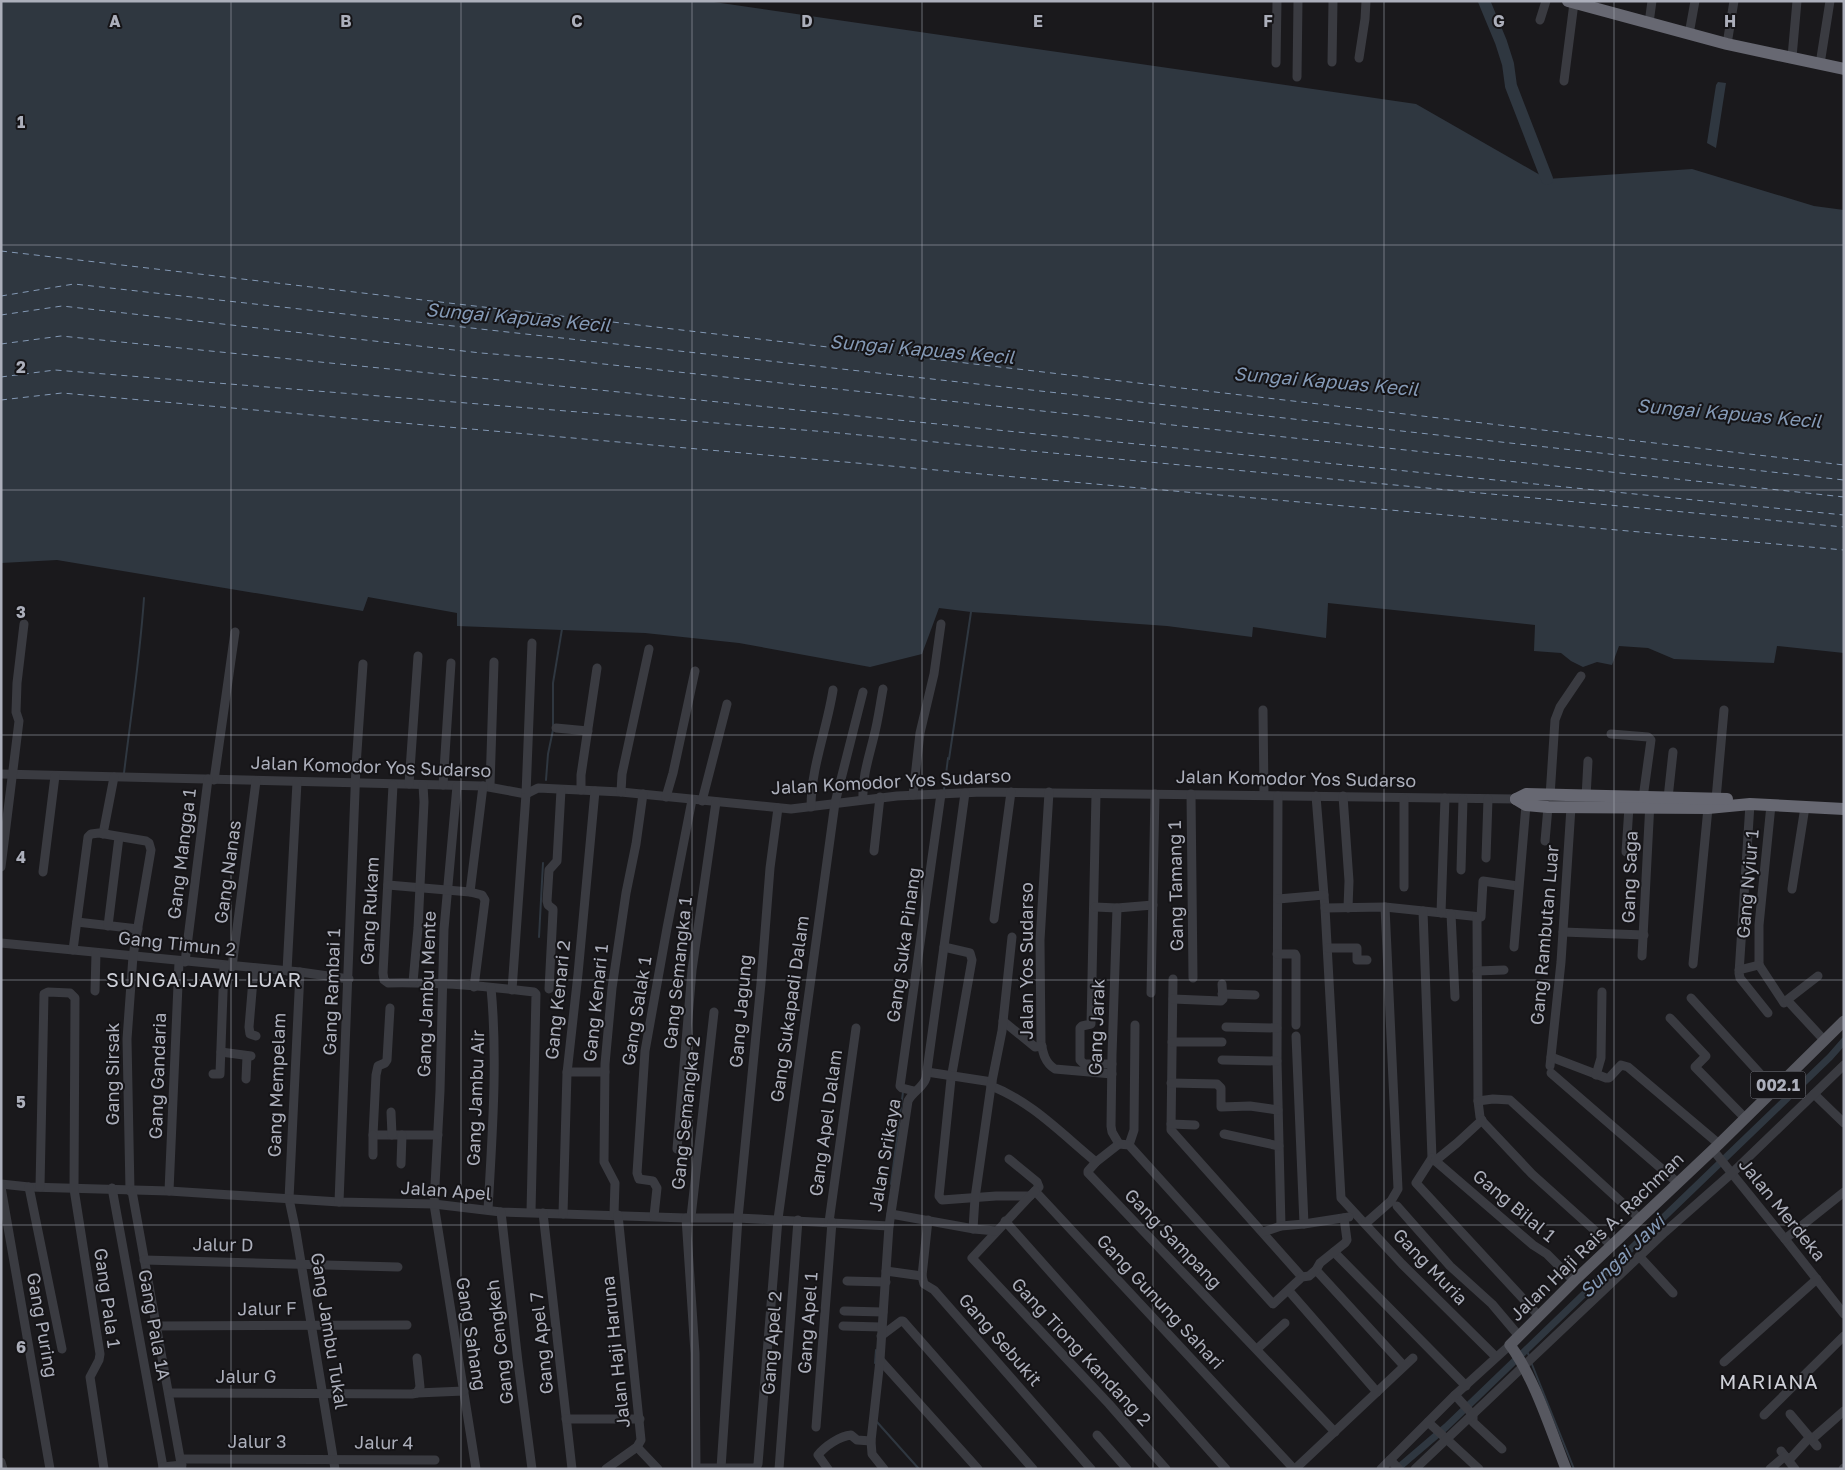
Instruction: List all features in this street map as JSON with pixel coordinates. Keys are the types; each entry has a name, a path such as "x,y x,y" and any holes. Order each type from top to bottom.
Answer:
{"highway":[{"path":"1571,2 1589,4 1649,23 1727,44 1844,69"},
{"path":"1549,801 1586,797 1648,801 1668,798 1712,804 1750,799 1844,802"},
{"name":"Jalan Komodor Yos Sudarso","path":"1521,802 1549,801 1571,807 1629,811 1648,801 1844,809"}],"main road":[{"name":"002.1","path":"1717,1150 1774,1089 1844,1021"},
{"name":"Jalan Haji Rais A. Rachman","path":"1512,1348 1520,1336 1574,1281 1678,1183 1717,1150"},
{"path":"1512,1348 1526,1362 1566,1469"}],"street":[{"path":"1276,63 1277,1"},
{"path":"1296,77 1298,1"},
{"path":"1332,62 1333,1"},
{"path":"1360,58 1366,1"},
{"path":"1540,20 1546,1"},
{"path":"1649,23 1652,1"},
{"path":"1689,34 1695,1"},
{"path":"1727,44 1734,1"},
{"path":"1792,57 1797,1"},
{"path":"1820,64 1830,1"},
{"path":"1564,81 1571,2"},
{"path":"1,867 19,722 16,712 17,684 24,624"},
{"path":"913,794 920,733 934,674 941,624"},
{"name":"Gang Mangga 1","path":"182,962 235,632"},
{"path":"512,990 526,794 532,644"},
{"path":"620,792 622,774 649,649"},
{"path":"409,784 418,656"},
{"path":"443,785 451,662"},
{"path":"470,892 487,786 494,662"},
{"name":"Gang Rambai 1","path":"340,1202 356,784 363,664"},
{"path":"581,790 581,775 597,668"},
{"path":"666,797 695,671"},
{"path":"1544,841 1556,720 1560,708 1581,676"},
{"path":"863,799 862,788 866,764 883,689"},
{"path":"811,807 814,771 830,712 833,690"},
{"name":"Gang Sukapadi Dalam","path":"738,1468 756,1468 758,1464 778,1219 835,803 863,692"},
{"path":"697,800 727,704"},
{"path":"1262,710 1264,795"},
{"path":"1693,964 1724,710"},
{"path":"556,728 588,731"},
{"name":"Gang Saga","path":"1611,734 1648,737 1651,740 1642,956"},
{"path":"1668,798 1673,752"},
{"path":"1586,797 1588,760"},
{"name":"Jalan Komodor Yos Sudarso","path":"1,774 487,786 526,794 538,788 620,792 778,808 811,807 913,794 965,792 1343,796 1488,799 1521,802"},
{"path":"43,872 47,825 55,776"},
{"path":"103,834 114,777"},
{"name":"Gang Nanas","path":"213,1074 220,1074 228,966 256,781"},
{"path":"287,971 297,782"},
{"name":"Gang Rukam","path":"393,784 382,973 384,980 388,983 442,983 534,992 537,997 531,1212"},
{"path":"413,982 418,928 424,809 423,785"},
{"name":"Gang Jambu Mente","path":"434,1204 447,889 457,786"},
{"path":"549,989 554,912 546,901 549,870 557,861 557,789"},
{"name":"Gang Kenari 2","path":"563,1214 567,1072 595,791"},
{"name":"Jalan Srikaya","path":"868,1441 880,1360 889,1226 908,1101 907,1090 925,1082 965,792"},
{"path":"994,919 1011,792"},
{"name":"Jalan Yos Sudarso","path":"1049,792 1040,940 1042,1046 1045,1059 1055,1069 1112,1074"},
{"name":"Gang Kenari 1","path":"616,1214 615,1183 604,1162 605,1072 615,969 643,794"},
{"name":"Gang Suka Pinang","path":"907,1090 900,1086 941,794"},
{"path":"1096,794 1091,1024 1080,1028 1080,1060 1084,1064 1112,1064"},
{"path":"1151,993 1155,794"},
{"name":"Gang Tamang 1","path":"1191,794 1193,978"},
{"path":"1278,796 1277,1061 1281,1226"},
{"path":"1316,796 1328,948 1357,948 1357,960 1367,960"},
{"path":"1343,796 1349,881 1348,908"},
{"path":"874,852 880,797"},
{"path":"1404,798 1404,887"},
{"path":"1441,913 1445,798"},
{"path":"1461,870 1463,799"},
{"path":"1486,858 1488,799"},
{"name":"Gang Salak 1","path":"654,1216 657,1188 652,1181 640,1179 637,1173 645,1051 666,928 697,800"},
{"name":"Gang Semangka 1","path":"677,1149 692,970 716,802"},
{"path":"1514,947 1521,802"},
{"path":"1750,804 1738,970 1740,978 1768,1013"},
{"name":"Gang Nyiur 1","path":"1759,965 1759,925 1771,805"},
{"name":"Gang Rambutan Luar","path":"1550,1066 1563,932 1571,807"},
{"path":"1792,889 1805,807"},
{"name":"Gang Jagung","path":"721,1468 738,1218 761,983 770,868 778,808"},
{"path":"1626,852 1629,811"},
{"path":"73,950 88,837 91,834 119,836 108,926"},
{"name":"Gang Sirsak","path":"119,836 146,841 149,843 150,850 133,956 127,1039 131,1191 182,1464"},
{"path":"1325,908 1385,908 1481,917 1482,882 1518,886"},
{"path":"388,886 447,889 482,895 484,900 474,987"},
{"path":"1278,899 1324,895"},
{"path":"1095,907 1118,908 1153,905"},
{"name":"Gang Jarak","path":"1118,908 1112,1064 1112,1132 1124,1145"},
{"path":"1366,1224 1391,1201 1398,1189 1385,908"},
{"path":"1424,911 1433,1160"},
{"path":"1451,914 1455,998"},
{"path":"1477,917 1481,970 1478,1101 1482,1120 1532,1174 1612,1246"},
{"path":"76,922 138,929"},
{"path":"1563,932 1644,935"},
{"path":"973,1229 975,1198 1003,1021 1012,937"},
{"name":"Gang Timun 2","path":"1,943 300,972 349,979"},
{"path":"944,947 970,953 972,960 952,1076 939,1196 942,1200 1032,1193"},
{"name":"Gang Muria","path":"1328,948 1341,1198 1402,1264 1496,1357"},
{"path":"95,991 96,952"},
{"path":"1277,954 1295,954 1296,956 1296,1025"},
{"name":"Gang Gandaria","path":"169,1191 182,962"},
{"path":"1738,970 1759,965 1784,1003"},
{"path":"254,968 249,1027 250,1034 256,1036"},
{"path":"1481,970 1504,970"},
{"name":"Gang Mempelam","path":"289,1199 300,972"},
{"path":"1818,976 1787,1000 1824,1040"},
{"path":"1173,979 1172,1132 1302,1277"},
{"path":"1173,1000 1220,1001 1222,999 1222,984"},
{"name":"Gang Jambu Air","path":"488,1210 495,1028 491,988"},
{"name":"Gang Pala 1","path":"40,1187 44,996 48,992 70,993 75,998 74,1188 100,1354 90,1377 104,1469"},
{"path":"1550,1066 1596,1075 1601,1058 1602,992"},
{"path":"1222,994 1255,995"},
{"path":"1691,998 1774,1089"},
{"path":"373,1155 376,1075 378,1066 387,1060 390,1008"},
{"name":"Gang Semangka 2","path":"714,1012 688,1218 695,1353 696,1466 698,1468 721,1468"},
{"path":"1670,1018 1706,1056 1695,1067 1746,1118"},
{"path":"1003,1021 1035,1047 1042,1046"},
{"path":"926,1072 992,1084 1024,1102 1096,1162 1124,1145 1134,1136 1135,1024"},
{"path":"1226,1027 1277,1028"},
{"name":"Gang Apel Dalam","path":"831,1222 856,1028"},
{"path":"1296,1036 1304,1224"},
{"path":"1172,1042 1222,1042"},
{"path":"221,1052 249,1056 246,1079"},
{"path":"1222,1060 1277,1061"},
{"path":"1415,1469 1445,1438 1844,1065"},
{"path":"1550,1066 1678,1183"},
{"name":"Jalan Merdeka","path":"1596,1075 1608,1078 1620,1066 1628,1067 1717,1150 1730,1171 1842,1308"},
{"path":"567,1072 605,1072"},
{"path":"1171,1083 1217,1084 1221,1088 1221,1107 1250,1106 1278,1110"},
{"path":"1814,1094 1844,1123"},
{"path":"1478,1101 1493,1099 1510,1100 1640,1219"},
{"path":"391,1112 392,1135"},
{"path":"1482,1120 1457,1143 1433,1160 1416,1182 1539,1316"},
{"path":"1171,1124 1195,1125"},
{"path":"373,1134 438,1135"},
{"path":"1224,1134 1278,1146"},
{"path":"401,1164 402,1135"},
{"path":"1124,1145 1271,1303 1275,1303 1302,1277 1309,1276 1320,1263 1347,1241 1344,1218"},
{"name":"Gang Gunung Sahari","path":"1009,1159 1038,1182 1039,1187 1032,1193 1295,1469"},
{"name":"Gang Bilal 1","path":"1433,1160 1533,1245 1548,1254 1574,1281"},
{"name":"Gang Sampang","path":"1096,1162 1088,1169 1088,1173 1335,1432"},
{"name":"Jalan Apel","path":"1,1186 112,1188 131,1191 169,1191 340,1202 434,1204 501,1212 778,1219 889,1226"},
{"name":"Gang Puring","path":"1,1186 50,1469"},
{"path":"29,1187 62,1349"},
{"name":"Gang Pala 1A","path":"112,1188 163,1468"},
{"path":"1785,1238 1844,1192"},
{"path":"891,1214 996,1232 1032,1193"},
{"name":"Gang Jambu Tukal","path":"289,1199 335,1469"},
{"name":"Gang Sahang","path":"434,1204 476,1469"},
{"path":"1396,1206 1450,1266 1492,1304 1520,1336"},
{"name":"Gang Cengkeh","path":"501,1212 532,1469"},
{"name":"Gang Apel 7","path":"543,1213 572,1469"},
{"name":"Jalan Haji Haruna","path":"606,1469 637,1447 641,1440 616,1214"},
{"path":"1263,1232 1281,1226 1358,1217"},
{"name":"Gang Apel 2","path":"779,1469 798,1220"},
{"path":"886,1272 922,1276 928,1220"},
{"path":"1005,1221 1226,1469"},
{"name":"Gang Apel 1","path":"816,1427 831,1222"},
{"name":"Gang Tiong Kandang 2","path":"996,1232 972,1258 1109,1404 1166,1469"},
{"path":"1334,1252 1466,1386"},
{"path":"1639,1256 1673,1293"},
{"name":"Jalur D","path":"144,1260 398,1267"},
{"path":"1316,1270 1404,1366"},
{"name":"Gang Sebukit","path":"922,1276 924,1284 934,1290 1091,1469"},
{"path":"1724,1362 1817,1279"},
{"path":"847,1281 886,1282"},
{"path":"1289,1290 1376,1392"},
{"path":"844,1311 883,1312"},
{"path":"843,1326 882,1331 903,1321 1034,1469"},
{"path":"1257,1349 1284,1323"},
{"name":"Jalur F","path":"156,1326 407,1325"},
{"path":"1764,1415 1844,1336"},
{"path":"1381,1469 1394,1464 1431,1424 1458,1399 1466,1386 1496,1357 1512,1348"},
{"path":"417,1358 420,1387 417,1393"},
{"path":"1295,1469 1413,1358"},
{"path":"880,1360 978,1469"},
{"name":"Jalur G","path":"169,1393 417,1393 464,1391"},
{"path":"1458,1399 1471,1414 1474,1422 1502,1449"},
{"path":"1770,1469 1785,1456 1813,1441 1844,1411"},
{"path":"1790,1414 1813,1441"},
{"path":"566,1418 640,1420"},
{"path":"1431,1424 1479,1469"},
{"path":"828,1469 818,1454 846,1435 851,1435 857,1440 868,1441 872,1454 884,1469"},
{"path":"1097,1435 1127,1469"},
{"path":"637,1447 658,1469"},
{"path":"1785,1456 1795,1469"},
{"name":"Jalur 3","path":"163,1468 182,1464 334,1458"},
{"name":"Jalur 4","path":"334,1458 435,1460"},
{"path":"1,1462 3,1469"},
{"path":"721,1468 738,1468"}],"water":[{"name":"Sungai Kapuas Kecil","path":"1,1 707,1 1416,104 1547,179 1692,169 1814,206 1844,210 1844,653 1777,646 1774,663 1674,659 1648,648 1619,646 1612,665 1597,662 1583,667 1561,653 1534,651 1535,625 1328,603 1326,638 1253,627 1252,637 1167,626 939,608 922,654 870,667 739,643 645,633 457,626 457,613 368,597 363,611 57,560 1,563"},
{"path":"1718,82 1726,83 1716,148 1707,143"}],"waterway":[{"path":"1484,1 1508,64 1511,86 1547,179"},
{"path":"124,773 138,664 144,598"},
{"path":"949,759 971,612"},
{"path":"553,725 553,683 562,629"},
{"path":"546,780 548,754 553,730"},
{"path":"944,790 948,758"},
{"path":"539,937 543,863"},
{"name":"Sungai Jawi","path":"1397,1469 1446,1427 1830,1057 1844,1041"},
{"path":"891,1184 903,1092"},
{"name":"Sungai Jawi","path":"1526,1349 1530,1358"},
{"path":"875,1363 876,1350"},
{"path":"1531,1362 1574,1469"},
{"path":"877,1422 919,1469"}],"ferry route":[{"path":"1,251 1844,465"},
{"path":"1,296 74,284 1844,480"},
{"path":"1,315 62,306 481,353 557,359 1844,497"},
{"path":"1,344 61,336 1844,515"},
{"path":"1,377 55,370 828,432 1844,527"},
{"path":"1,400 62,393 1844,550"}],"district":[{"name":"SUNGAIJAWI LUAR","path":"204,980"},
{"name":"MARIANA","path":"1769,1382"}]}
